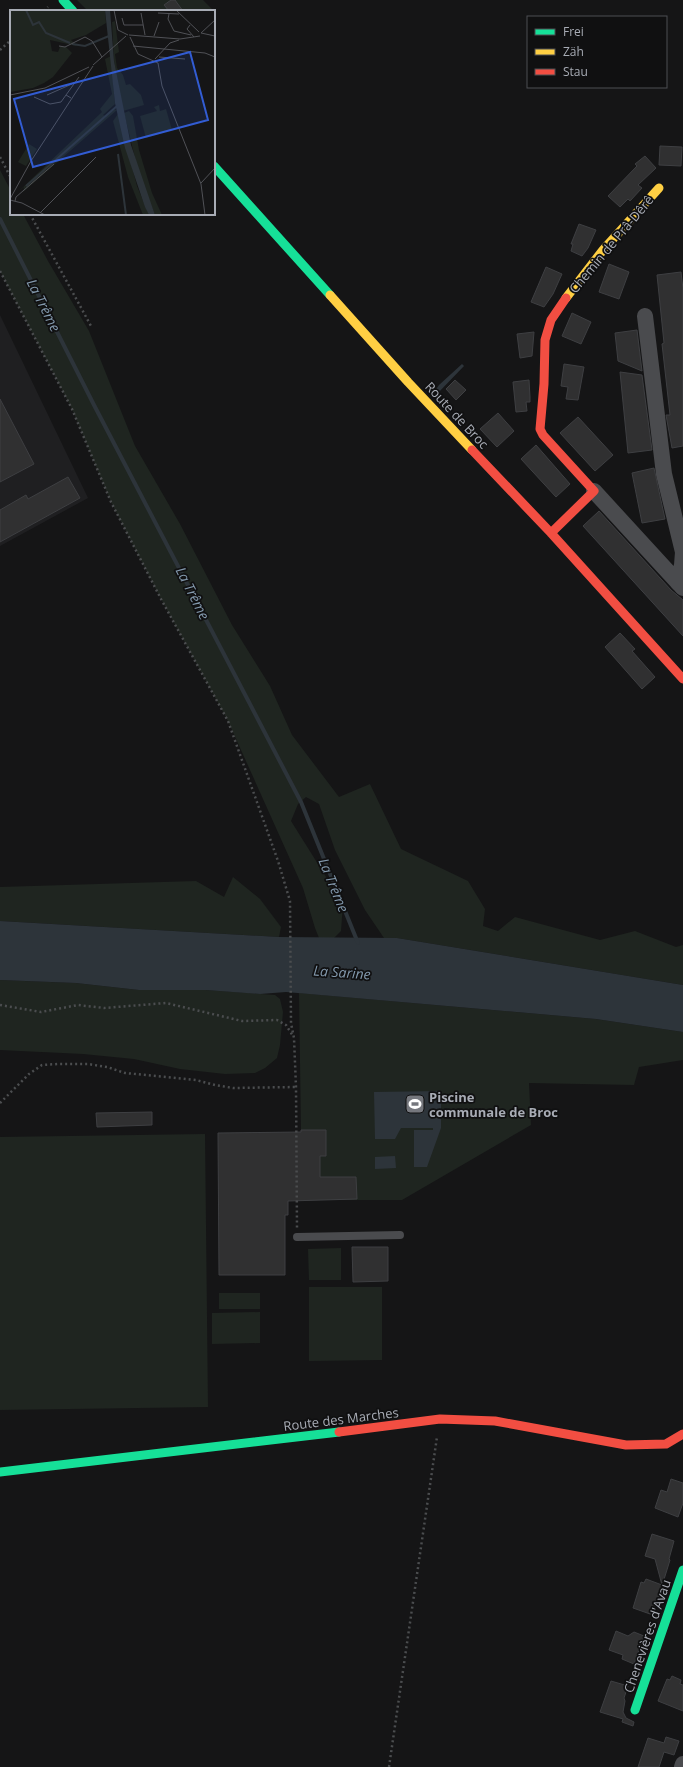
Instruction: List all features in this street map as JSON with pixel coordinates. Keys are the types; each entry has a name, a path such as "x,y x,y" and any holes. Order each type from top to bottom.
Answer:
{"street":[{"path":"63,0 72,10"},
{"name":"Route de Broc","path":"215,167 408,382 551,534 683,679"},
{"name":"Chemin de Prâ-Dêrê","path":"659,188 603,250 555,313 546,333 543,399 540,422 541,432 680,586"},
{"name":"Chemin de Prâ-Dêrê","path":"645,316 663,468 683,552 680,586"},
{"path":"551,534 594,492"},
{"name":"Route des Marches","path":"0,1472 228,1446 438,1415 495,1421 626,1445 666,1444 683,1434"},
{"name":"Chenevières d'Avau","path":"635,1710 683,1570"}],"lane":[{"path":"297,1237 400,1235"}],"path":[{"path":"0,50 10,41"},
{"path":"0,157 10,176"},
{"path":"31,215 91,326"},
{"path":"0,271 72,409 111,502 161,599 228,721 271,842 290,901 291,1019 294,1038 296,1087 297,1237"},
{"path":"0,1005 41,1012 78,1005 104,1008 166,1003 242,1021 277,1020 286,1025 294,1038"},
{"path":"0,1103 29,1074 42,1065 58,1064 88,1064 107,1067 125,1073 196,1080 215,1086 233,1088 296,1087"},
{"path":"389,1767 438,1415"}],"shaded area":[{"path":"77,0 203,0 213,10 87,10"},
{"path":"0,170 10,189 10,215 24,215 48,261 89,331 135,446 180,524 232,625 270,686 292,735 339,797 370,784 401,849 468,881 485,909 483,926 498,931 515,917 600,940 635,931 676,947 683,945 683,985 397,938 384,938 365,910 335,850 319,804 306,797 298,804 291,821 343,904 341,931 333,939 319,938 303,888 228,721 161,599 111,502 72,409 0,271"},
{"path":"0,315 88,498 0,546"},
{"path":"233,877 260,899 281,927 279,937 0,921 0,887 196,881 224,897"},
{"path":"0,980 76,983 139,990 206,990 275,995 280,999 283,1012 280,1045 277,1058 265,1068 255,1073 225,1074 180,1069 134,1059 83,1054 0,1050"},
{"name":"Piscine communale de Broc","path":"299,993 596,1019 683,1032 683,1060 639,1067 634,1085 529,1083 531,1125 402,1200 302,1200"},
{"path":"205,1134 208,1407 0,1410 0,1137"},
{"path":"341,1248 341,1280 309,1280 308,1249"},
{"path":"309,1287 382,1287 382,1360 309,1361"},
{"path":"219,1293 260,1293 260,1309 219,1309"},
{"path":"260,1312 260,1343 212,1344 212,1313"}],"water":[{"path":"462,364 464,366 437,394 435,391 439,385"},
{"name":"La Sarine","path":"0,921 279,937 397,938 683,985 683,1032 596,1019 286,992 260,994 206,990 139,990 76,983 0,980"},
{"path":"441,1091 441,1128 427,1167 414,1167 414,1130 433,1130 433,1128 401,1128 395,1139 375,1139 374,1092"},
{"path":"395,1156 396,1168 375,1169 375,1157"}],"building":[{"path":"171,0 175,0 182,10 168,10 164,5"},
{"path":"660,146 682,147 681,166 659,165"},
{"path":"645,156 656,168 638,185 642,188 630,201 628,199 620,207 608,196 637,166 635,164"},
{"path":"579,224 596,230 588,248 582,256 571,251 573,244 571,244"},
{"path":"609,264 629,272 619,299 599,292"},
{"path":"546,267 562,274 553,294 544,307 531,302"},
{"path":"681,272 683,289 683,446 672,448 666,415 670,415 662,344 664,343 657,275"},
{"path":"572,313 591,322 581,344 562,336"},
{"path":"637,330 642,371 618,361 615,333"},
{"path":"534,332 532,356 520,358 517,334"},
{"path":"564,364 584,367 578,400 566,399 568,387 561,386"},
{"path":"620,372 642,375 652,450 628,453"},
{"path":"455,380 466,390 456,400 446,389"},
{"path":"529,380 530,402 526,402 527,411 516,412 513,382"},
{"path":"0,399 34,464 0,482"},
{"path":"498,413 514,431 497,447 480,429"},
{"path":"578,417 613,455 595,471 560,433"},
{"path":"536,445 570,484 556,497 521,459"},
{"path":"654,468 665,519 642,523 632,473"},
{"path":"68,477 80,498 0,542 0,510 26,495 28,499"},
{"path":"599,511 671,590 683,600 683,636 583,526"},
{"path":"620,633 635,649 632,651 655,677 642,689 605,647"},
{"path":"152,1112 152,1125 97,1127 96,1113"},
{"path":"301,1130 326,1130 326,1156 320,1156 320,1177 356,1177 357,1199 288,1201 288,1215 285,1215 285,1275 219,1275 218,1133 301,1132"},
{"path":"352,1247 388,1247 388,1281 353,1282"},
{"path":"671,1479 683,1483 683,1503 678,1517 655,1508 661,1490 667,1492"},
{"path":"652,1534 674,1541 670,1560 653,1615 633,1608 641,1582 644,1583 646,1579 662,1585 655,1559 645,1556"},
{"path":"616,1631 628,1636 634,1632 644,1636 634,1664 622,1659 623,1655 609,1650"},
{"path":"672,1676 681,1680 680,1684 683,1685 683,1711 658,1701 667,1679 670,1680"},
{"path":"611,1681 628,1686 624,1698 625,1701 623,1712 626,1718 634,1722 633,1726 622,1722 623,1719 600,1712"},
{"path":"666,1737 679,1741 674,1755 664,1752 659,1767 638,1767 648,1738 664,1743"}],"waterway":[{"name":"La Trême","path":"0,219 94,405 301,802 358,943"}],"traffic: fast":[{"path":"63,0 72,10"},
{"path":"215,167 330,295"},
{"path":"0,1472 339,1432"},
{"path":"635,1710 683,1570"}],"traffic: slow":[{"path":"566,298 603,250 659,188"},
{"path":"330,295 408,382 472,450"}],"traffic: jam":[{"path":"551,533 594,491 543,435 540,429 544,384 545,340 551,320 566,298"},
{"path":"472,450 551,533 683,679"},
{"path":"339,1432 440,1419 495,1421 626,1445 666,1444 683,1434"}],"place":[{"name":"Piscine communale de Broc","path":"415,1104"}]}
